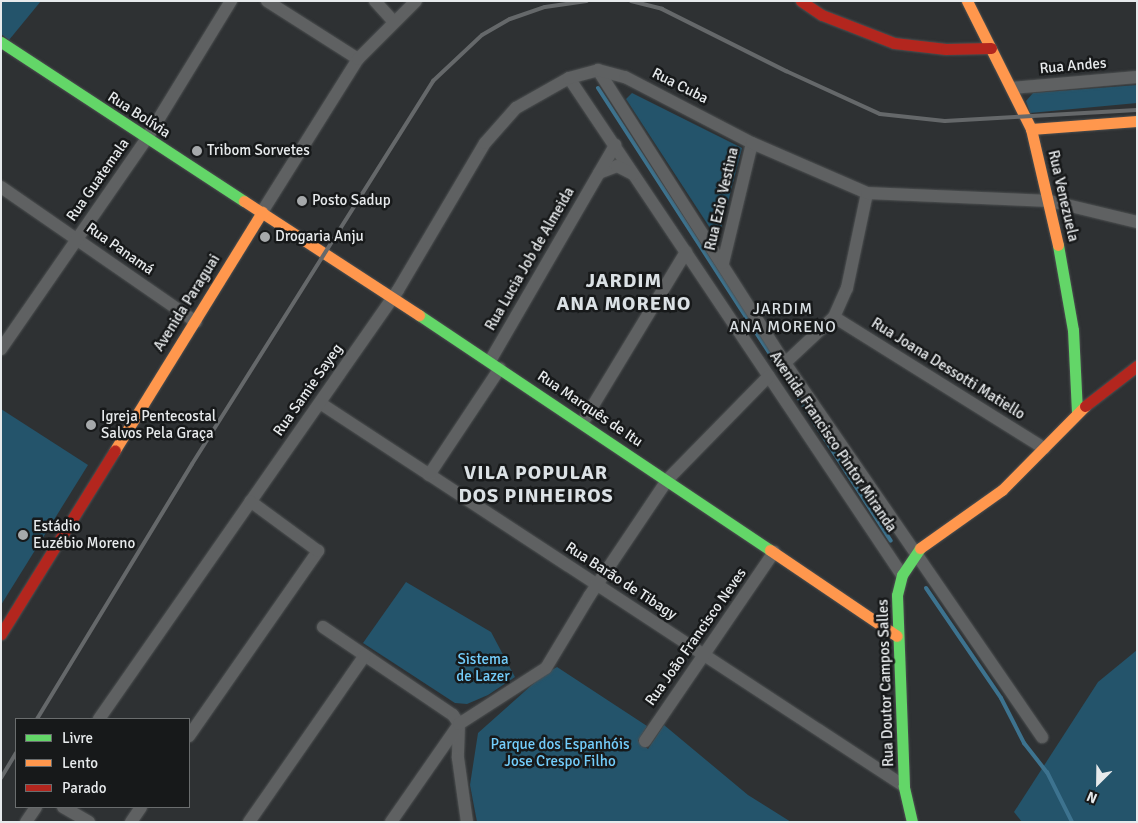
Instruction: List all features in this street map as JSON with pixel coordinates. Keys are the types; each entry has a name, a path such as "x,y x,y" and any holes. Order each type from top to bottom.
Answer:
{"street":[{"name":"Rua Guatemala","path":"1,349 147,138 232,1"},
{"path":"267,1 358,59"},
{"path":"375,1 393,21"},
{"name":"Avenida Paraguai","path":"1,634 358,59 393,21 416,1"},
{"path":"801,1 822,15 894,43 946,49 991,48"},
{"name":"Rua Venezuela","path":"967,1 1012,88 1031,130 1050,201 1073,330 1077,412"},
{"name":"Rua Bolívia","path":"1,42 262,212"},
{"path":"392,298 485,143 516,108 569,78 598,70"},
{"name":"Rua Cuba","path":"598,70 651,89 752,143 867,193 1050,201 1137,222"},
{"name":"Avenida Francisco Pintor Miranda","path":"598,70 723,263 785,363 1042,736"},
{"name":"Rua Andes","path":"1012,88 1137,77"},
{"name":"Avenida Francisco Pintor Miranda","path":"569,78 902,575"},
{"path":"1031,130 1137,121"},
{"name":"Rua Ezio Vestina","path":"723,263 752,143"},
{"name":"Rua Lucia Job de Almeida","path":"429,475 495,364 615,145"},
{"path":"599,173 617,166 635,176"},
{"name":"Rua Panamá","path":"1,187 196,322"},
{"path":"785,363 834,317 847,288 867,193"},
{"name":"Rua Marquês de Itu","path":"262,212 583,422 897,636"},
{"path":"583,422 686,252"},
{"path":"667,283 687,273 695,272 702,277"},
{"name":"Rua Samie Sayeg","path":"100,718 392,298"},
{"name":"Rua Joana Dessotti Matiello","path":"834,317 1044,448"},
{"name":"Rua Doutor Campos Salles","path":"912,822 904,786 897,636 898,595 902,575 915,552 1002,490 1077,412 1137,366"},
{"path":"391,822 458,724 546,668 597,585 668,479 769,376"},
{"path":"752,393 763,389 783,397"},
{"name":"Rua Barão de Tibagy","path":"320,403 904,786"},
{"path":"190,735 318,552 250,501"},
{"name":"Rua João Francisco Neves","path":"644,741 774,552"},
{"path":"323,627 453,714 458,724 458,768 467,822"},
{"path":"249,822 365,655"},
{"path":"26,822 35,808"},
{"path":"65,808 89,822"},
{"path":"130,822 140,808"}],"green space":[{"path":"2,1 41,1 9,40 1,34"},
{"path":"1137,85 1137,103 1030,113 1026,101 1033,93"},
{"path":"632,93 742,148 721,229 717,232 710,228 626,99"},
{"name":"Estádio Euzébio Moreno","path":"1,409 88,465 1,605"},
{"name":"Sistema de Lazer","path":"406,582 491,632 515,677 488,695 467,704 455,703 363,643"},
{"path":"1137,650 1137,822 1022,822 1014,812 1098,682"},
{"name":"Parque dos Espanhóis Jose Crespo Filho","path":"557,667 647,726 638,741 648,749 664,725 748,795 791,822 477,822 470,785 478,733 543,675"}],"waterway":[{"path":"598,88 891,541"},
{"path":"926,588 1001,698 1024,743 1047,772 1072,822"}],"railway":[{"path":"38,718 192,464 433,81 482,35 510,19 545,7 587,1"},
{"path":"631,1 662,9 786,71 880,114 945,121 1137,110"},
{"path":"1,778 15,755"}],"traffic: fast":[{"path":"1,42 244,201"},
{"path":"1058,245 1073,330 1077,412"},
{"path":"419,315 770,550"},
{"path":"912,822 904,786 897,595 902,575 920,548"}],"traffic: slow":[{"path":"967,1 1031,129 1058,245"},
{"path":"1031,129 1137,121"},
{"path":"244,201 419,315"},
{"path":"115,450 262,212"},
{"path":"920,548 1002,490 1085,406"},
{"path":"770,550 897,636"}],"traffic: jam":[{"path":"801,1 822,15 894,43 946,49 991,48"},
{"path":"1085,406 1137,366"},
{"path":"1,634 115,450"}],"place":[{"name":"Tribom Sorvetes","path":"197,151"},
{"name":"Posto Sadup","path":"302,201"},
{"name":"Drogaria Anju","path":"265,237"},
{"name":"Igreja Pentecostal Salvos Pela Graça","path":"91,425"},
{"name":"Estádio Euzébio Moreno","path":"23,535"}],"district":[{"name":"JARDIM ANA MORENO","path":"624,292"},
{"name":"JARDIM ANA MORENO","path":"783,318"},
{"name":"VILA POPULAR DOS PINHEIROS","path":"536,484"}]}
